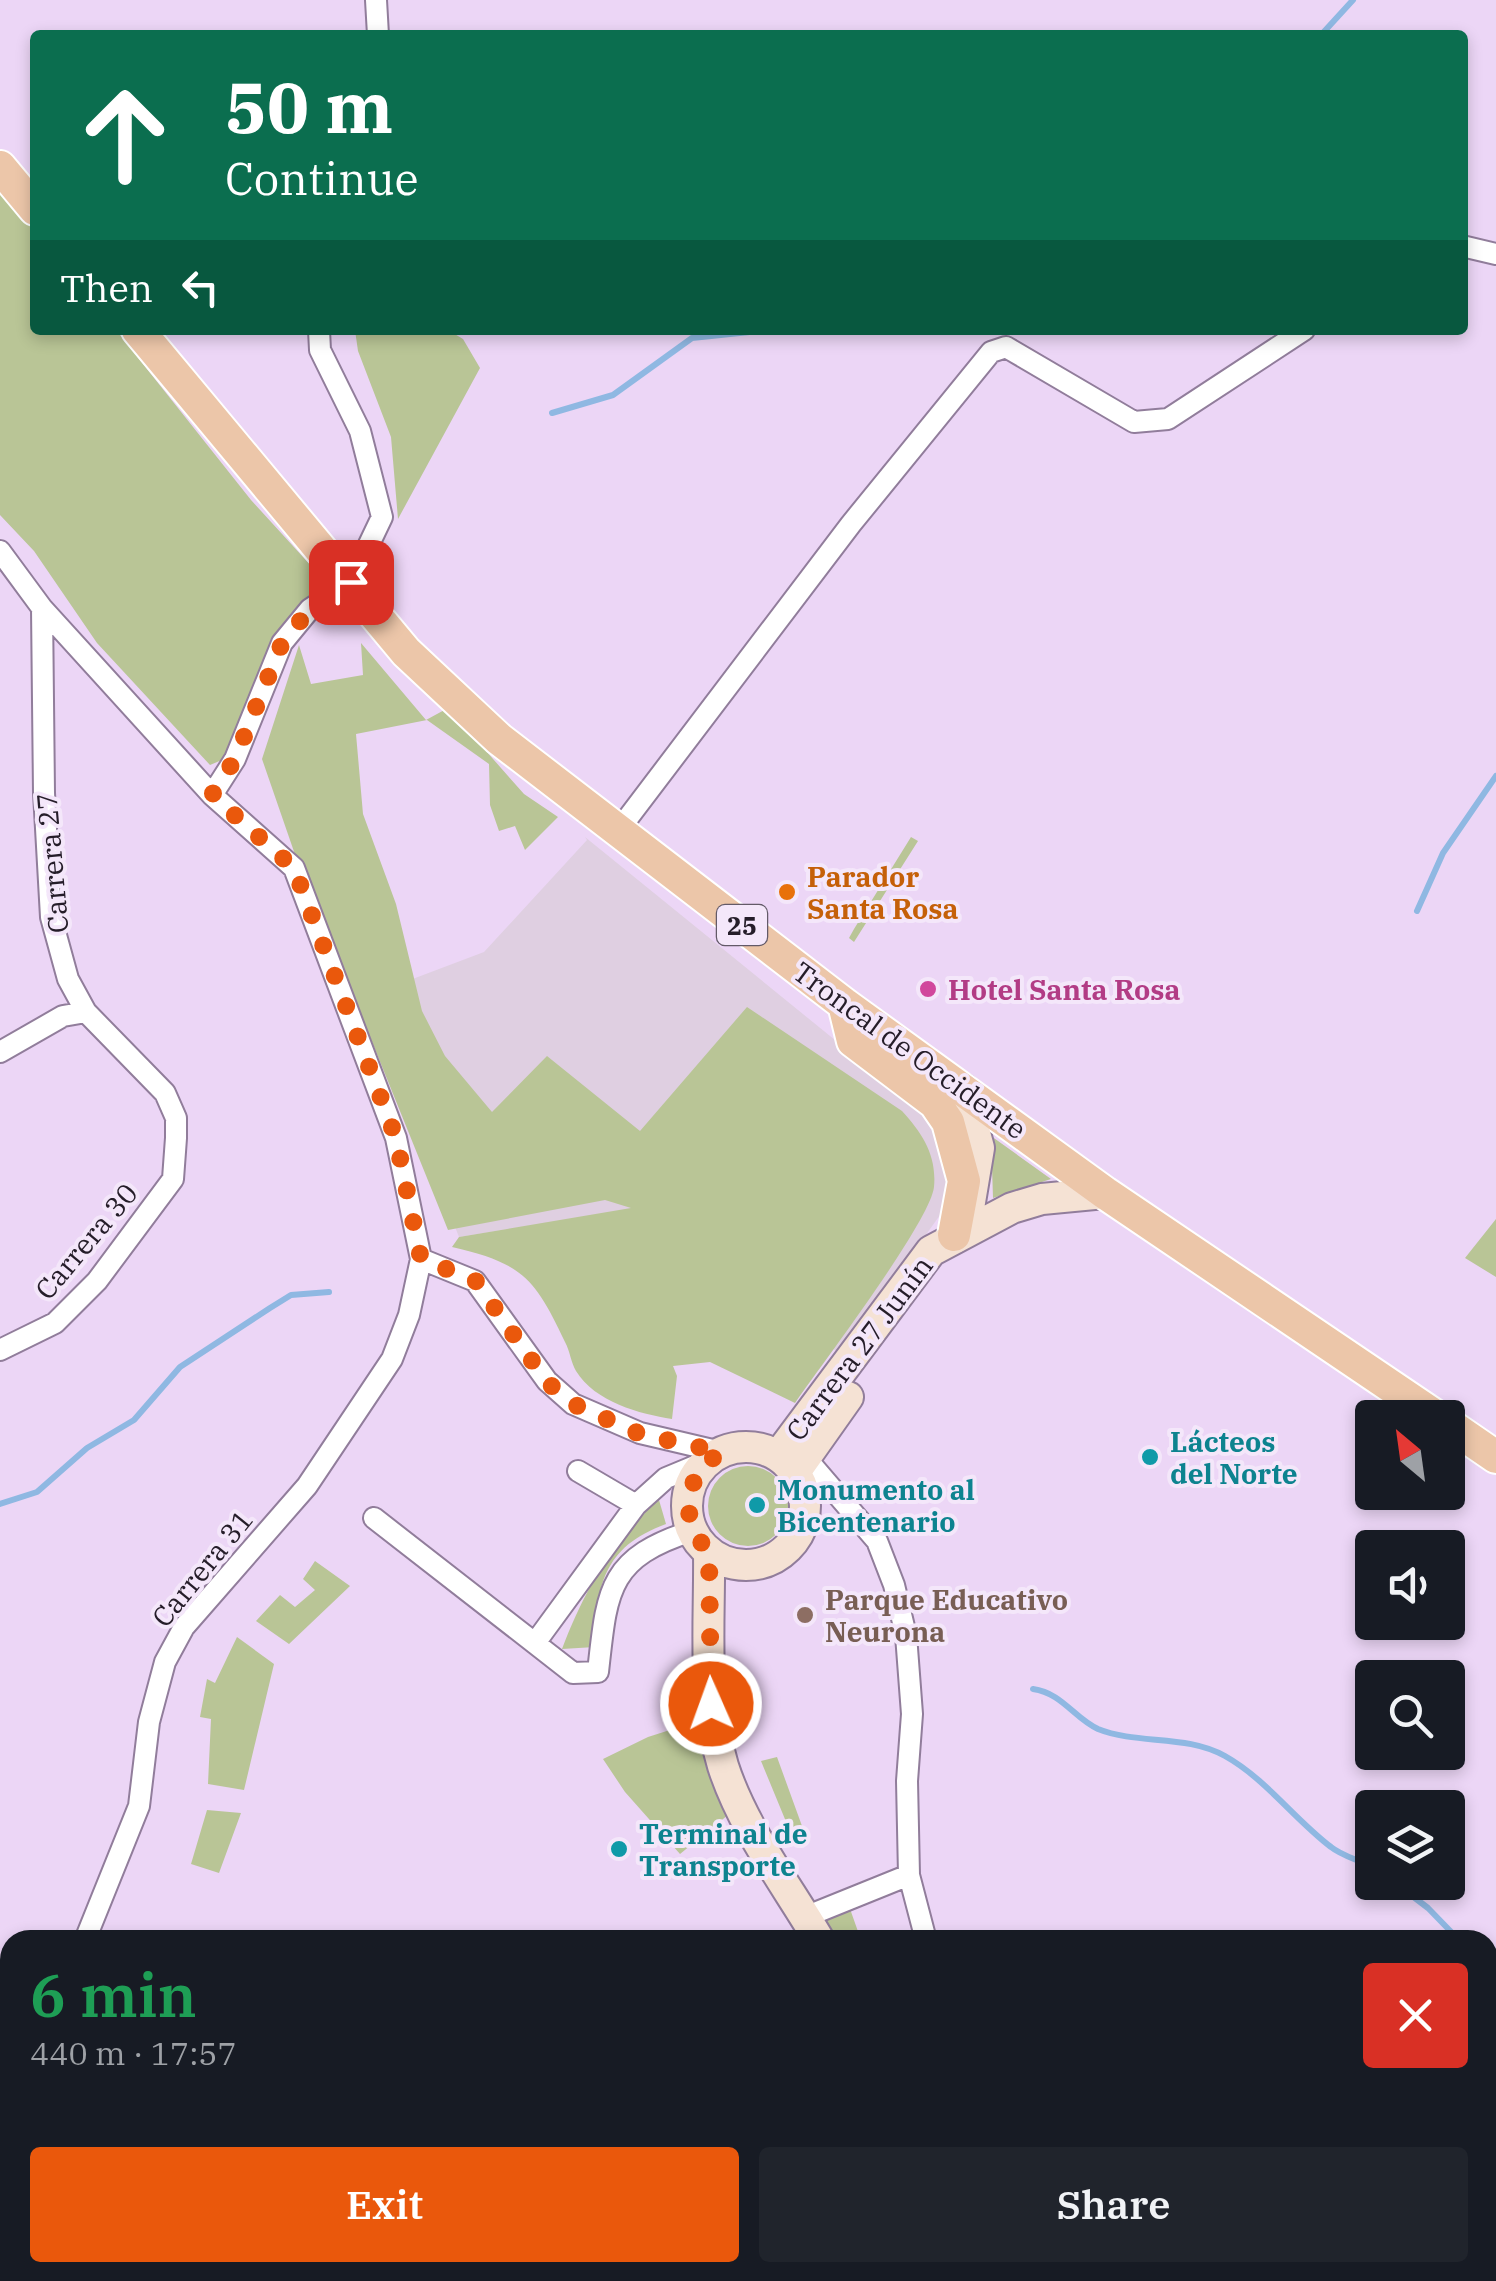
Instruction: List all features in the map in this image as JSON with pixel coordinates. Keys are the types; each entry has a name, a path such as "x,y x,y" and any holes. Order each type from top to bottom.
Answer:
{"main road":[{"path":"0,167 30,202"},
{"name":"Troncal de Occidente","path":"142,335 406,652 499,739 844,1004 1106,1192 1412,1400"},
{"path":"844,1004 853,1041 934,1103 948,1122 964,1181 954,1235"},
{"name":"Carrera 27 Junín","path":"793,1462 945,1264 977,1178 979,1148 962,1089"},
{"path":"954,1235 1042,1199 1106,1192"},
{"path":"1465,1436 1496,1457"},
{"path":"700,1542 737,1564 768,1561 781,1553 800,1529 805,1514 805,1499 793,1462 760,1448 714,1456 689,1488 686,1510 700,1542 711,1704 724,1766 746,1816 812,1928"}],"street":[{"path":"376,0 378,30"},
{"path":"1468,247 1496,254"},
{"path":"212,795 235,759 282,643 310,609 351,582 382,517 360,432 320,350 318,335"},
{"path":"618,831 852,524 990,352 1006,347 1134,422 1146,423 1168,419 1296,335"},
{"path":"0,551 42,608 212,795 294,868 396,1138 421,1259 475,1280 547,1382 573,1404 640,1434 714,1456"},
{"name":"Carrera 27","path":"42,608 44,793 51,917 68,980 86,1012 164,1093 176,1118 176,1138"},
{"path":"0,1052 63,1016 86,1012"},
{"name":"Carrera 30","path":"0,1350 55,1323 97,1281 173,1179 176,1138"},
{"name":"Carrera 31","path":"90,1930 138,1806 150,1722 165,1662 184,1627 306,1486 392,1358 409,1314 421,1259"},
{"path":"534,1644 636,1505 666,1478 714,1456"},
{"path":"793,1462 878,1541 898,1602 906,1635 912,1714 907,1781 909,1875 923,1930"},
{"path":"578,1471 636,1505"},
{"path":"374,1518 573,1673 598,1672 604,1612 617,1575 650,1544 700,1542"},
{"path":"812,1928 909,1875"}],"shaded area":[{"path":"585,837 915,1105 931,1125 943,1150 950,1201 841,1354 694,1257 634,1209 459,1237 365,997 484,952 587,840"}],"green space":[{"path":"0,189 30,224 30,335 120,335 251,500 335,592 309,608 229,757 210,765 97,643 34,551 0,515"},
{"path":"356,335 456,335 463,339 480,368 398,519 391,437 358,351"},
{"path":"361,643 426,720 448,708 524,794 558,817 525,850 515,826 499,831 490,805 489,764 427,720 356,734 363,814 396,904 422,1011 445,1056 492,1112 547,1056 640,1131 747,1007 902,1111 922,1136 934,1175 928,1205 850,1327 795,1403 710,1362 673,1366 677,1376 672,1419 619,1405 584,1382 545,1302 524,1276 495,1260 452,1247 459,1237 631,1208 605,1200 448,1230 360,1012 328,950 262,759 299,645 311,684 363,675"},
{"path":"911,837 918,841 854,942 849,938"},
{"path":"991,1136 1051,1179 993,1198"},
{"path":"1496,1219 1496,1277 1465,1258"},
{"path":"748,1466 763,1469 776,1478 785,1491 785,1521 776,1534 763,1543 748,1546 733,1543 720,1534 711,1521 708,1506 711,1491 720,1478 733,1469"},
{"path":"659,1500 666,1524 628,1544 607,1571 598,1605 595,1647 562,1649 601,1568 627,1532"},
{"path":"315,1561 350,1586 289,1644 256,1621 280,1595 295,1607 315,1590 303,1579"},
{"path":"237,1637 274,1664 244,1790 208,1784 211,1719 200,1717 207,1679 215,1683"},
{"path":"698,1721 728,1815 680,1854 625,1792 603,1759 648,1737"},
{"path":"777,1757 806,1837 794,1841 761,1761"},
{"path":"207,1810 241,1813 219,1873 191,1864"},
{"path":"849,1906 857,1930 827,1930 821,1920"}],"waterway":[{"path":"1326,30 1353,0"},
{"path":"552,413 613,395 692,338 721,335"},
{"path":"1417,911 1443,853 1496,776"},
{"path":"0,1504 37,1492 87,1448 134,1420 180,1367 270,1308 291,1295 329,1292"},
{"path":"1033,1689 1052,1695 1098,1729 1194,1745 1225,1756 1254,1776 1331,1847 1355,1860"},
{"path":"1418,1900 1449,1930"}],"place":[{"name":"Parador Santa Rosa","path":"787,892"},
{"name":"Hotel Santa Rosa","path":"928,989"},
{"name":"Lácteos del Norte","path":"1150,1457"},
{"name":"Monumento al Bicentenario","path":"757,1505"},
{"name":"Parque Educativo Neurona","path":"805,1615"},
{"name":"Terminal de Transporte","path":"619,1849"}],"route":[{"path":"351,582 310,609 282,643 235,759 212,795 294,868 396,1138 421,1259 475,1280 547,1382 573,1404 640,1434 721,1452 693,1478 686,1510 692,1531 709,1552 711,1704"}]}
